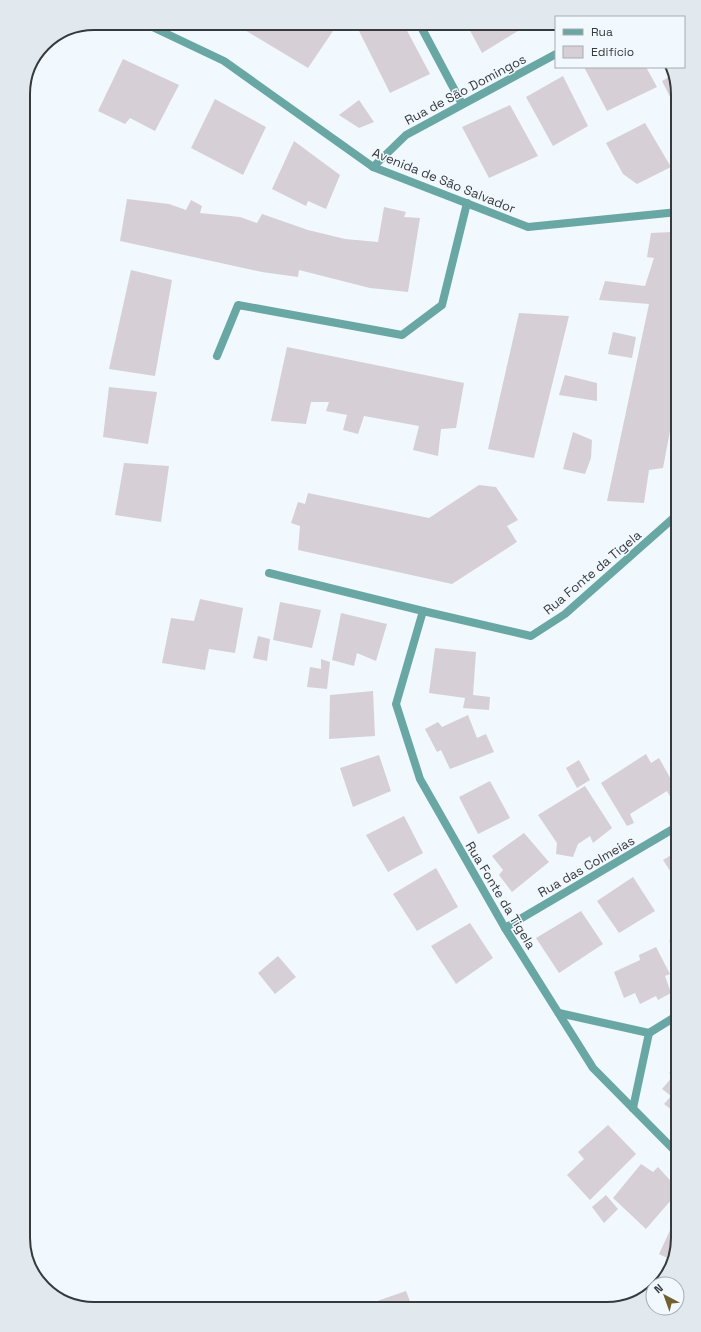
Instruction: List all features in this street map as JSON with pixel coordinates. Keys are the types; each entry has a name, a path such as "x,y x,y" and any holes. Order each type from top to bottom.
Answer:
{"street":[{"name":"Avenida de São Salvador","path":"159,30 224,61 373,167 528,227 671,213"},
{"path":"423,30 462,104"},
{"name":"Rua de São Domingos","path":"373,167 406,135 555,55"},
{"path":"217,356 238,305 402,335 442,305 467,203"},
{"name":"Rua Fonte da Tigela","path":"269,573 531,636 565,614 671,520"},
{"name":"Rua Fonte da Tigela","path":"423,611 396,704 420,779 505,928 593,1068 671,1147"},
{"name":"Rua das Colmeias","path":"505,928 671,830"},
{"path":"559,1013 649,1033 671,1019"},
{"path":"633,1108 649,1033"}],"building":[{"path":"245,30 334,30 308,68"},
{"path":"358,30 407,30 430,74 390,93"},
{"path":"470,30 519,30 482,53"},
{"path":"123,59 179,85 155,131 130,118 125,124 98,111"},
{"path":"585,68 647,68 657,87 607,111"},
{"path":"563,76 588,126 553,146 526,97"},
{"path":"668,77 671,99 662,81"},
{"path":"215,99 266,127 243,175 191,148"},
{"path":"359,100 374,122 359,128 339,115"},
{"path":"510,105 538,156 489,178 462,127"},
{"path":"645,123 671,167 637,184 623,174 606,143"},
{"path":"294,141 340,175 326,209 308,201 306,206 272,189"},
{"path":"127,199 169,204 186,210 191,200 202,206 200,213 240,217 257,223 262,214 308,230 345,239 378,242 384,207 406,212 404,217 420,218 408,292 370,288 299,270 298,277 262,272 120,241"},
{"path":"671,232 671,426 663,468 649,470 644,503 607,501 649,304 599,300 605,281 645,286 654,258 647,257 651,233"},
{"path":"131,270 172,280 155,376 109,369"},
{"path":"519,313 569,316 534,458 488,449"},
{"path":"613,332 636,337 632,358 608,354"},
{"path":"287,347 464,383 456,428 441,429 438,456 413,450 419,426 364,416 358,434 343,430 347,415 326,411 329,402 311,402 306,424 271,421"},
{"path":"565,375 597,383 597,401 559,395"},
{"path":"109,387 157,392 148,444 103,437"},
{"path":"573,432 592,440 591,458 585,474 563,469"},
{"path":"124,463 169,466 161,522 115,515"},
{"path":"479,485 496,487 518,520 507,526 517,542 452,584 298,550 300,526 291,523 298,502 305,504 308,493 429,518"},
{"path":"200,599 243,608 235,653 209,649 205,670 162,663 171,618 194,621"},
{"path":"280,602 321,610 312,648 273,640"},
{"path":"341,613 387,624 376,661 357,653 354,666 332,660"},
{"path":"258,636 270,639 267,661 253,658"},
{"path":"435,648 476,652 473,695 490,697 489,710 463,708 465,698 429,693"},
{"path":"321,659 330,662 327,689 307,687 310,667 321,669"},
{"path":"373,691 375,736 329,739 330,695"},
{"path":"468,715 477,738 486,734 494,752 450,769 441,750 437,752 425,729 438,722 442,727"},
{"path":"646,754 651,763 659,758 671,779 671,798 667,791 630,814 634,823 627,826 601,783"},
{"path":"379,755 391,791 353,807 340,768"},
{"path":"579,760 590,780 577,788 566,768"},
{"path":"490,781 510,818 478,834 459,797"},
{"path":"585,786 612,828 593,843 590,836 578,844 573,857 556,854 557,843 538,815"},
{"path":"404,816 423,853 388,872 366,835"},
{"path":"524,833 549,862 512,892 499,875 503,870 492,856"},
{"path":"671,855 671,872 663,860"},
{"path":"436,868 458,907 417,931 393,894"},
{"path":"633,877 655,911 619,933 597,901"},
{"path":"581,911 603,944 559,973 536,938"},
{"path":"470,923 493,958 456,984 431,946"},
{"path":"656,947 670,974 665,976 671,993 658,1000 656,996 640,1004 635,993 624,998 614,972 640,960 639,955"},
{"path":"278,956 296,977 275,994 258,973"},
{"path":"671,1078 671,1096 662,1089"},
{"path":"671,1096 671,1110 664,1104"},
{"path":"608,1125 636,1154 590,1200 567,1175 584,1159 578,1152"},
{"path":"641,1164 653,1172 658,1167 671,1181 671,1200 646,1229 613,1198"},
{"path":"606,1195 618,1209 604,1223 592,1207"},
{"path":"671,1228 668,1259 659,1254"},
{"path":"406,1291 410,1302 374,1302"}]}
